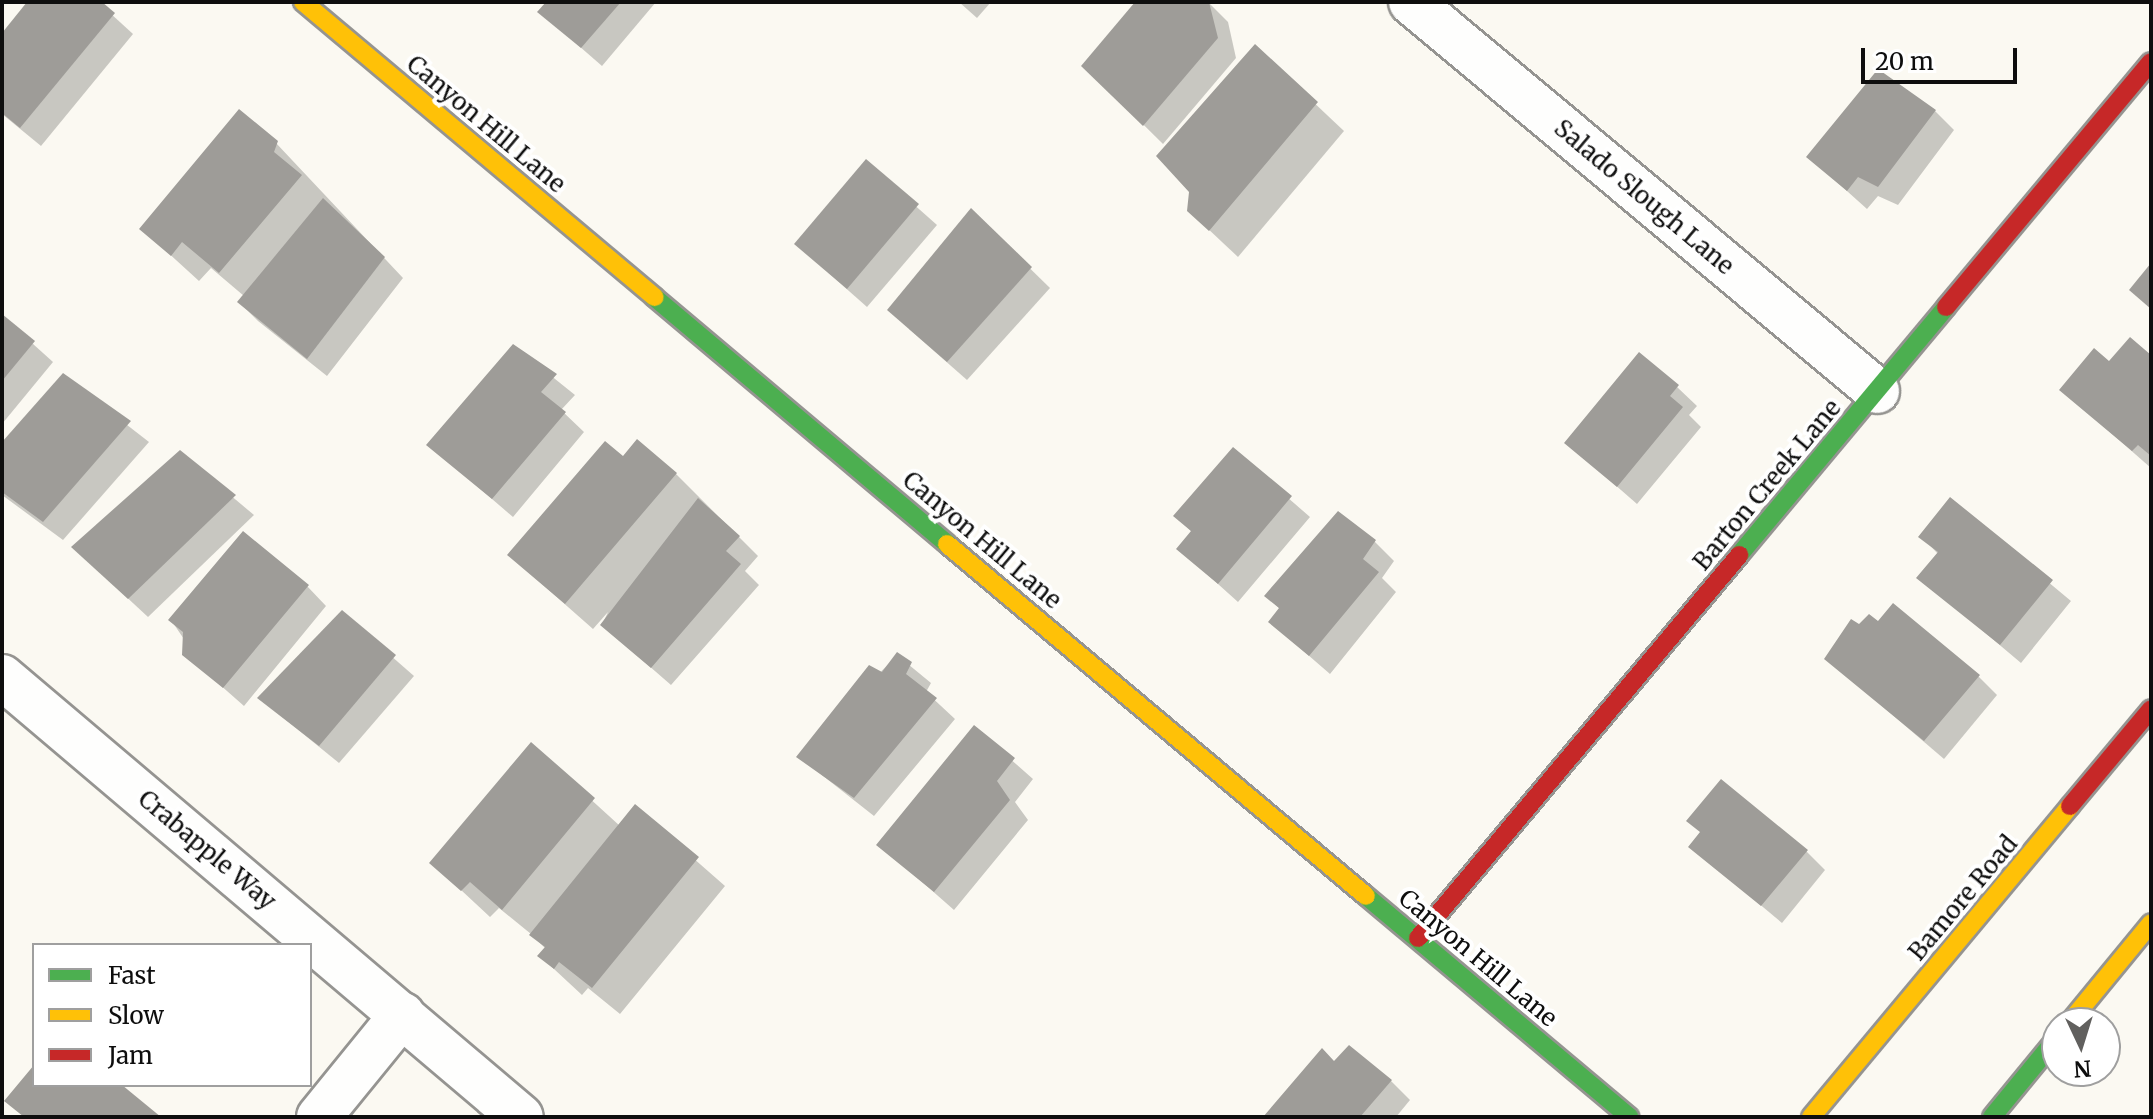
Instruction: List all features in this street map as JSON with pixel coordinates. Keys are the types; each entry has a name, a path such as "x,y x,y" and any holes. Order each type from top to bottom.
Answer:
{"street":[{"name":"Canyon Hill Lane","path":"303,2 1629,1117"},
{"name":"Salado Slough Lane","path":"1411,2 1877,391"},
{"name":"Barton Creek Lane","path":"1418,938 2151,62"},
{"name":"Crabapple Way","path":"2,677 521,1117"},
{"name":"Bamore Road","path":"1811,1117 2151,709"},
{"path":"2082,1007 2151,923"},
{"path":"319,1117 402,1015"},
{"path":"1992,1117 2041,1057"}],"building":[{"path":"27,2 102,2 115,13 20,128 2,113 2,33"},
{"path":"546,2 621,2 581,48 537,12"},
{"path":"1135,2 1209,2 1218,38 1143,126 1081,66"},
{"path":"1255,44 1318,102 1209,231 1187,211 1189,192 1156,156"},
{"path":"1878,69 1936,110 1878,187 1858,177 1847,191 1806,157"},
{"path":"239,109 278,141 274,152 302,175 219,273 182,242 171,256 139,229"},
{"path":"866,159 919,204 847,289 794,244"},
{"path":"323,198 385,257 307,359 237,302"},
{"path":"971,208 1032,267 947,362 887,310"},
{"path":"2151,263 2151,309 2129,290"},
{"path":"2,314 35,341 2,381"},
{"path":"2130,337 2151,355 2151,456 2138,445 2132,451 2059,390 2094,348 2109,361"},
{"path":"513,344 557,374 541,392 566,412 492,499 426,445"},
{"path":"1639,352 1679,385 1670,396 1683,407 1617,487 1564,443"},
{"path":"63,373 131,421 43,522 2,492 2,442"},
{"path":"637,439 677,473 565,604 507,555 605,441 623,456"},
{"path":"1233,447 1292,496 1218,584 1176,549 1191,531 1173,516"},
{"path":"180,450 236,495 128,599 71,547"},
{"path":"1950,497 2053,580 2000,645 1916,578 1938,552 1918,537"},
{"path":"698,498 740,536 726,551 741,564 651,668 600,625"},
{"path":"1338,511 1376,540 1363,559 1379,572 1309,656 1268,622 1279,608 1264,596"},
{"path":"243,531 309,585 223,688 182,655 183,632 168,620"},
{"path":"1893,603 1980,675 1924,741 1824,659 1851,619 1859,624 1869,614 1878,621"},
{"path":"342,610 396,655 319,746 257,698"},
{"path":"897,652 912,662 906,674 937,698 854,798 796,757 869,665 882,672"},
{"path":"974,725 1015,758 997,781 1010,800 934,892 876,845"},
{"path":"531,742 595,798 502,910 470,882 461,891 429,863"},
{"path":"1721,779 1808,850 1761,906 1688,847 1700,832 1686,821"},
{"path":"635,804 699,857 592,988 559,962 554,969 537,956 545,947 529,935"},
{"path":"1349,1045 1392,1080 1360,1117 1263,1117 1322,1048 1334,1061"},
{"path":"32,1067 32,1087 124,1087 161,1117 24,1117 4,1101"}],"traffic: fast":[{"path":"654,297 947,544"},
{"path":"1739,555 1946,307"},
{"path":"1366,896 1629,1117"},
{"path":"1992,1117 2041,1057"}],"traffic: slow":[{"path":"303,2 654,297"},
{"path":"947,544 1366,896"},
{"path":"1811,1117 2070,806"},
{"path":"2082,1007 2151,923"}],"traffic: jam":[{"path":"1946,307 2151,62"},
{"path":"1418,938 1739,555"},
{"path":"2070,806 2151,709"}]}
